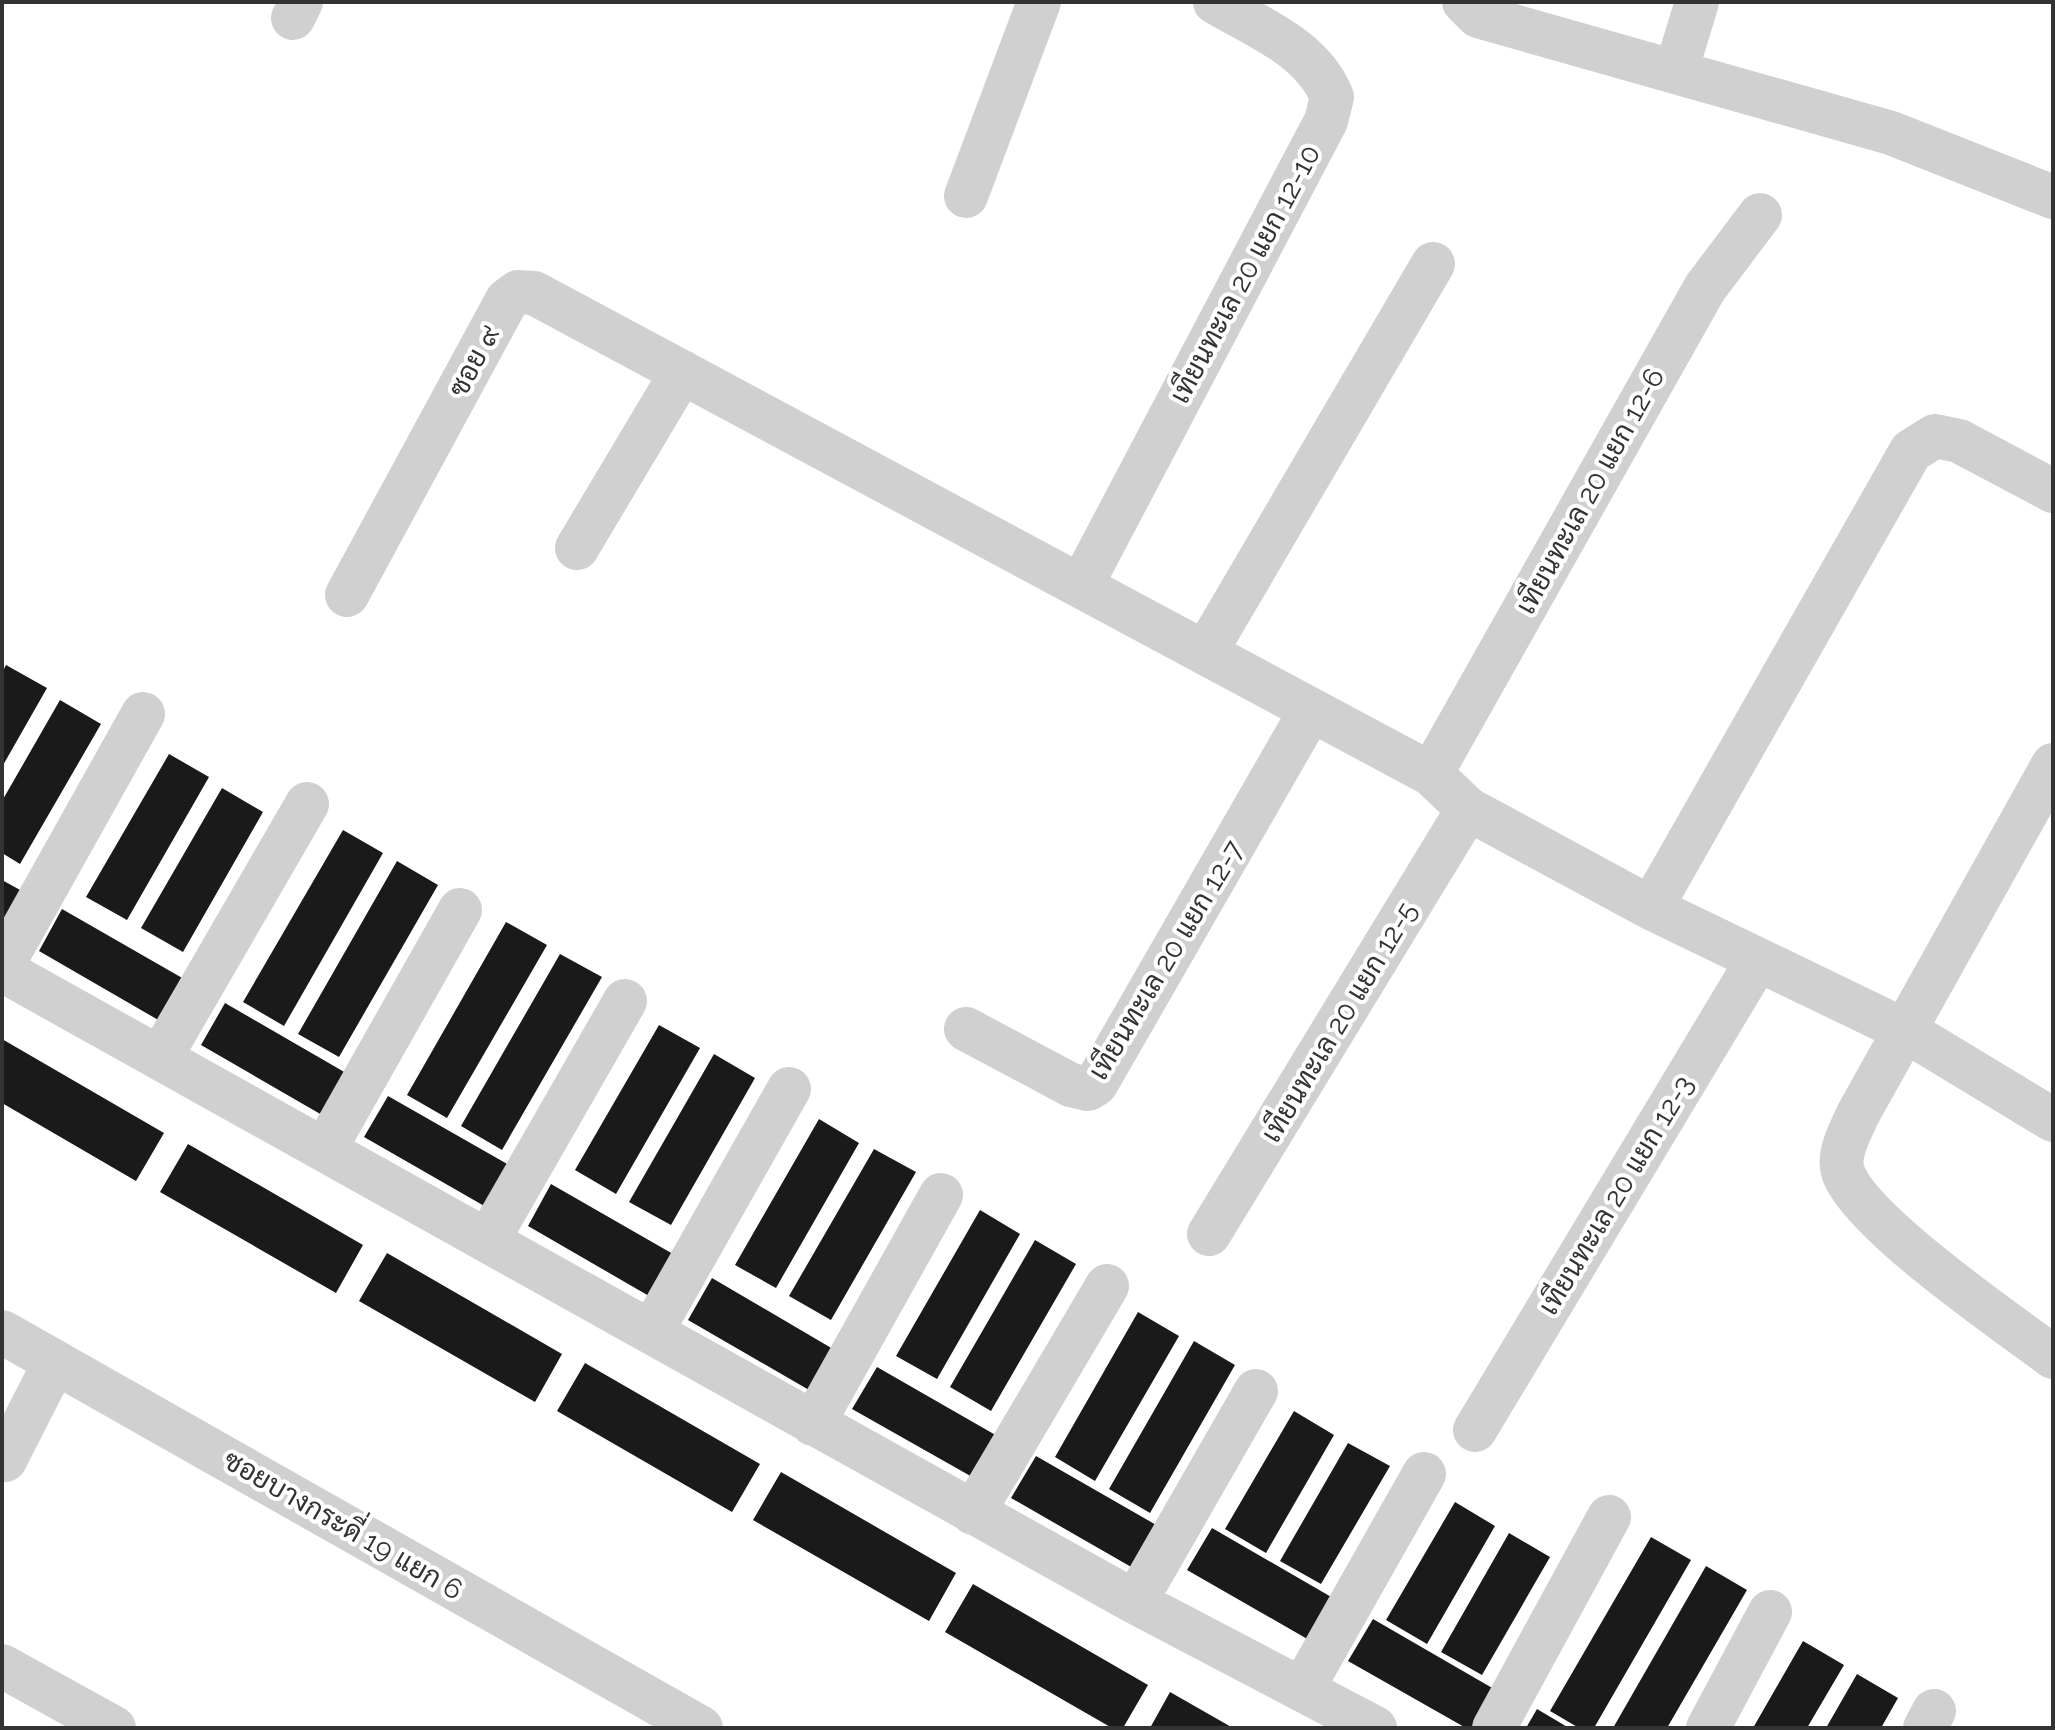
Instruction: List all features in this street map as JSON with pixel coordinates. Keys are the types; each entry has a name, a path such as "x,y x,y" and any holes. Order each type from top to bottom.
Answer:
{"street":[{"path":"966,196 1039,2"},
{"name":"เทียนทะเล 20 แยก 12-10","path":"1081,586 1326,121 1332,97 1316,68 1300,53 1215,2"},
{"path":"1464,2 1478,16 1891,133 2053,197"},
{"path":"1676,71 1697,2"},
{"name":"เทียนทะเล 20 แยก 12-6","path":"1431,774 1705,288 1760,215"},
{"path":"1205,653 1433,264"},
{"name":"ซอย ๙","path":"347,595 507,300 518,292 534,293 682,372"},
{"path":"577,548 682,372 1431,774 1468,809 1651,908 1906,1031 2053,1120"},
{"path":"1651,908 1911,451 1935,436 1959,441 2053,491"},
{"name":"เทียนทะเล 20 แยก 12-7","path":"966,1029 1071,1085 1088,1089 1096,1084 1311,710"},
{"path":"143,714 2,968 973,1513 1375,1728"},
{"path":"2053,765 1858,1114 1846,1142 1841,1168 1855,1198 1945,1276 2053,1357"},
{"path":"160,1058 307,804"},
{"name":"เทียนทะเล 20 แยก 12-5","path":"1209,1234 1468,809"},
{"path":"325,1149 460,910"},
{"name":"เทียนทะเล 20 แยก 12-3","path":"1475,1430 1757,961"},
{"path":"488,1240 625,1001"},
{"path":"652,1331 789,1089"},
{"path":"813,1424 941,1195"},
{"path":"973,1513 1107,1286"},
{"name":"ซอยบางกระดี่ 19 แยก 6","path":"2,1332 688,1725"},
{"path":"5,1460 55,1362"},
{"path":"1135,1602 1256,1391"},
{"path":"1303,1688 1424,1474"},
{"path":"1494,1728 1609,1517"},
{"path":"1708,1728 1770,1612"},
{"path":"2,1666 114,1728"}],"building":[{"path":"6,665 47,688 2,767 2,673"},
{"path":"60,700 101,724 20,864 2,853 2,801"},
{"path":"169,754 209,777 127,920 86,897"},
{"path":"222,788 263,812 183,952 141,928"},
{"path":"343,830 383,853 284,1026 243,1002"},
{"path":"397,861 438,885 339,1057 298,1034"},
{"path":"2,880 22,891 2,926"},
{"path":"62,909 184,979 160,1021 39,951"},
{"path":"506,922 547,945 447,1118 407,1095"},
{"path":"560,954 602,977 502,1150 461,1126"},
{"path":"225,1003 346,1073 322,1115 201,1045"},
{"path":"659,1025 700,1048 616,1194 575,1170"},
{"path":"2,1039 164,1133 136,1181 2,1103"},
{"path":"714,1054 755,1078 671,1225 629,1202"},
{"path":"388,1096 509,1165 486,1207 364,1137"},
{"path":"819,1119 859,1143 776,1288 735,1265"},
{"path":"188,1144 363,1245 336,1293 160,1192"},
{"path":"874,1149 916,1172 831,1320 789,1296"},
{"path":"551,1184 673,1254 649,1296 528,1226"},
{"path":"980,1210 1020,1234 937,1379 896,1356"},
{"path":"1035,1240 1076,1264 991,1411 950,1387"},
{"path":"387,1253 562,1354 535,1402 359,1301"},
{"path":"712,1278 833,1349 809,1390 688,1320"},
{"path":"1138,1312 1179,1336 1095,1481 1055,1457"},
{"path":"1194,1341 1235,1365 1150,1513 1109,1489"},
{"path":"585,1363 760,1464 732,1512 557,1411"},
{"path":"877,1367 999,1437 974,1478 852,1409"},
{"path":"1294,1411 1334,1435 1266,1553 1225,1529"},
{"path":"1348,1443 1390,1466 1321,1584 1280,1561"},
{"path":"1036,1456 1158,1526 1133,1568 1011,1498"},
{"path":"781,1472 956,1573 929,1621 753,1520"},
{"path":"1455,1502 1495,1526 1427,1644 1386,1620"},
{"path":"1212,1528 1333,1598 1309,1640 1187,1570"},
{"path":"1509,1533 1550,1557 1482,1675 1441,1652"},
{"path":"1651,1537 1691,1560 1594,1728 1579,1728 1550,1711"},
{"path":"1706,1566 1747,1590 1667,1728 1613,1728"},
{"path":"973,1584 1148,1685 1123,1728 1112,1728 945,1632"},
{"path":"1373,1619 1494,1689 1472,1728 1466,1728 1348,1661"},
{"path":"1803,1641 1844,1665 1807,1728 1753,1728"},
{"path":"1857,1674 1898,1698 1881,1728 1826,1728"},
{"path":"1170,1692 1233,1728 1150,1728"},
{"path":"1537,1709 1569,1728 1526,1728"}]}
